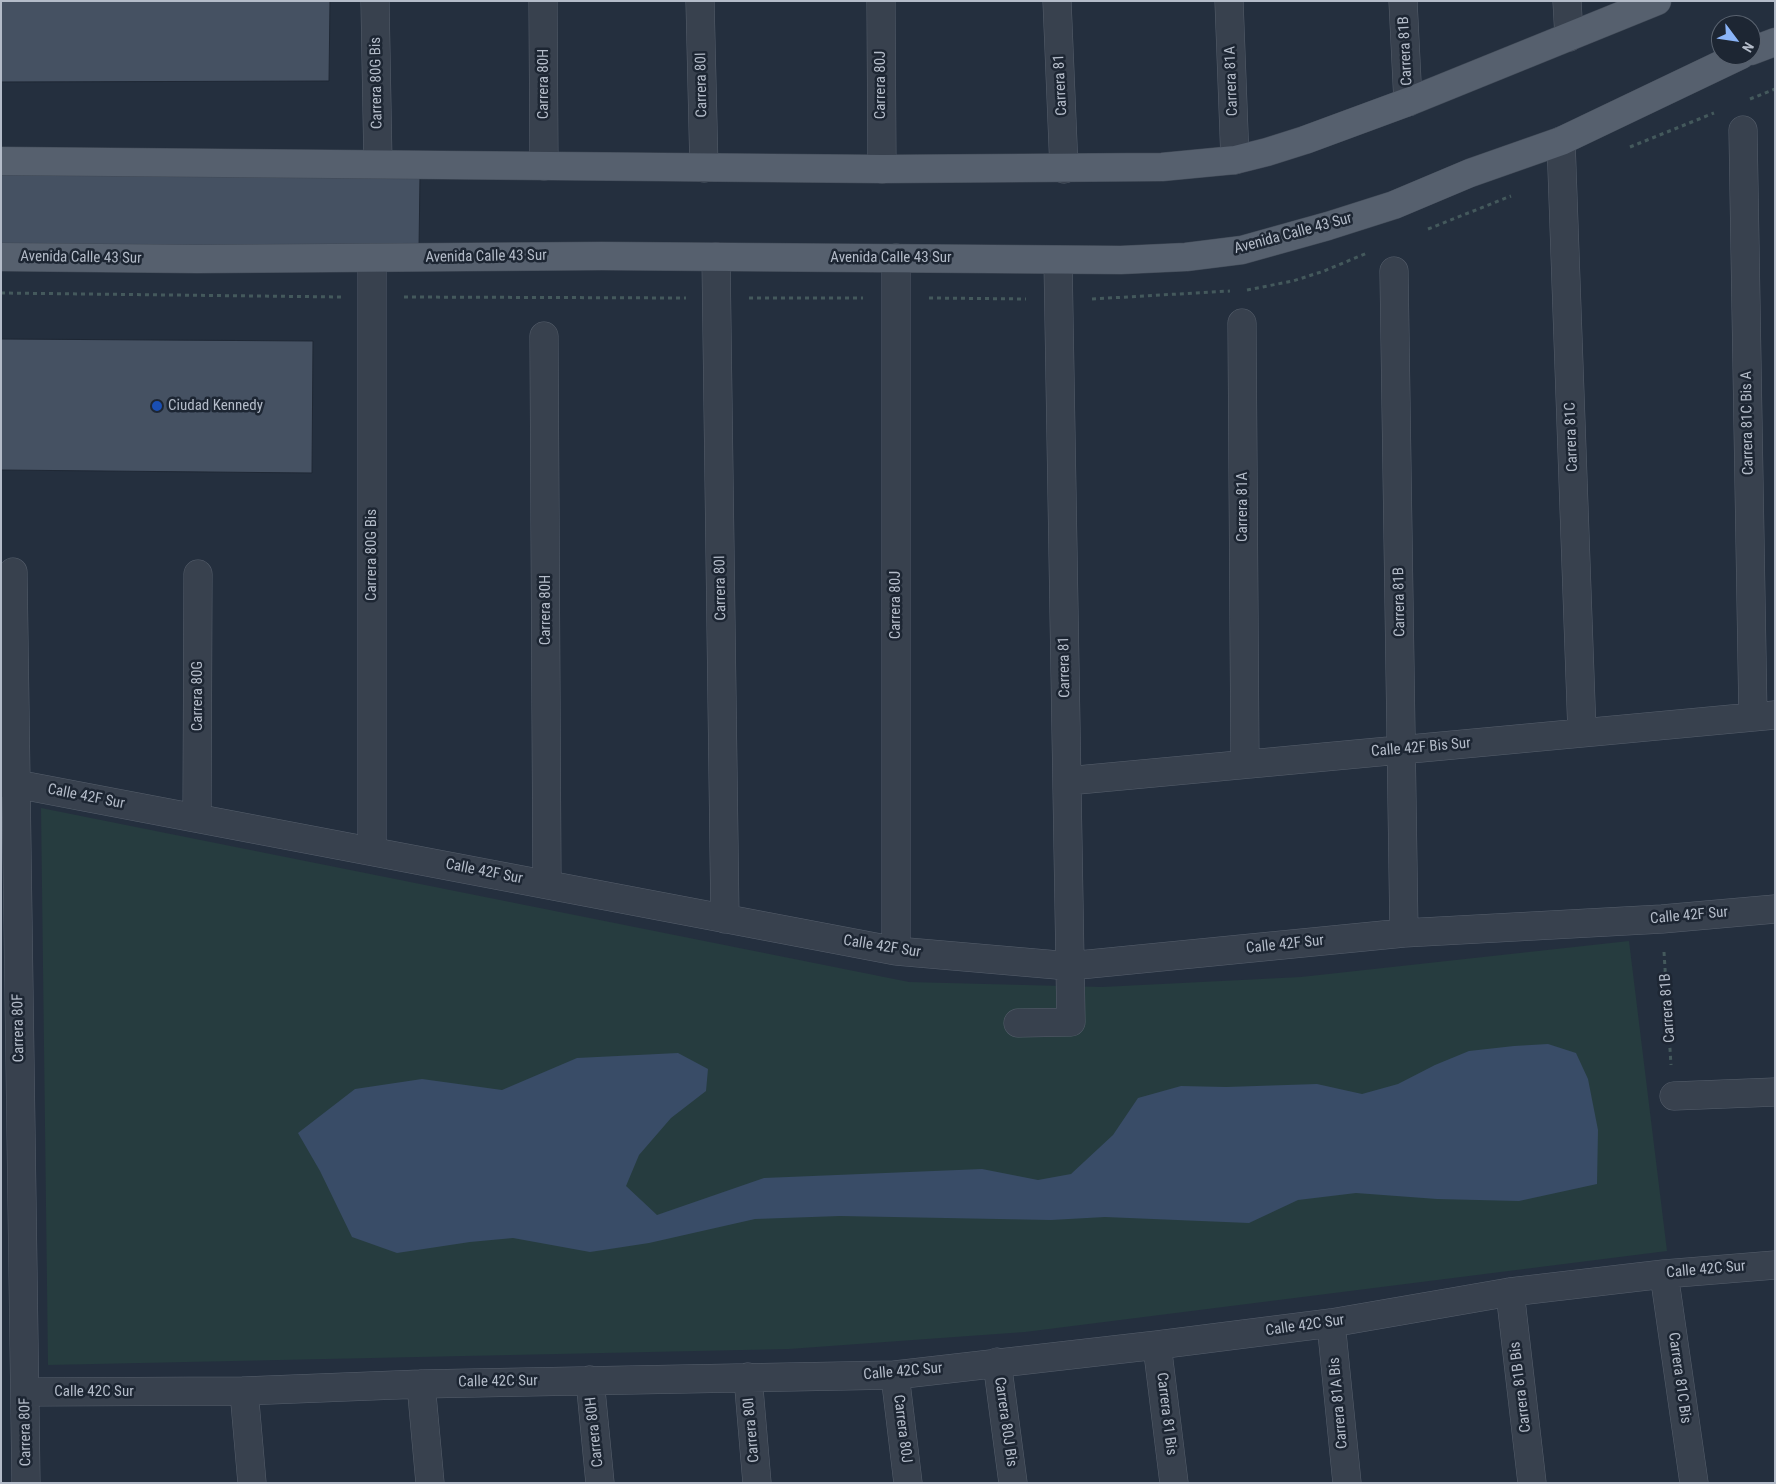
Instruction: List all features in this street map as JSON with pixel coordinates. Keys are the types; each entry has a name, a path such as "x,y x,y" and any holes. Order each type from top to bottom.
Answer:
{"main road":[{"path":"1,161 882,169 1162,167 1234,160 1305,140 1408,102 1657,1"},
{"path":"1761,47 1775,42"},
{"name":"Avenida Calle 43 Sur","path":"1,257 197,260 593,256 1058,260 1186,258 1242,250 1394,205 1470,173 1561,140 1721,65"}],"street":[{"name":"Carrera 80G Bis","path":"375,1 378,164"},
{"name":"Carrera 80H","path":"544,1 544,166"},
{"name":"Carrera 80I","path":"700,1 704,168"},
{"name":"Carrera 80J","path":"881,1 882,169"},
{"name":"Carrera 81","path":"1057,1 1064,169"},
{"name":"Carrera 81A","path":"1229,1 1234,160"},
{"name":"Carrera 81B","path":"1403,1 1408,102"},
{"path":"1567,1 1569,37"},
{"name":"Carrera 81C Bis A","path":"1743,130 1764,716"},
{"name":"Carrera 81C","path":"1561,140 1582,733"},
{"name":"Carrera 80I","path":"716,257 725,919"},
{"name":"Carrera 80G Bis","path":"372,258 372,851"},
{"name":"Carrera 80J","path":"896,258 896,951"},
{"name":"Carrera 81","path":"1018,1023 1071,1022 1058,260"},
{"name":"Carrera 81B","path":"1394,272 1404,933"},
{"name":"Carrera 81A","path":"1242,323 1245,764"},
{"name":"Carrera 80H","path":"544,336 547,884"},
{"name":"Carrera 80F","path":"13,572 9,783 12,1298 25,1392 26,1483"},
{"name":"Carrera 80G","path":"197,818 198,574"},
{"name":"Calle 42F Bis Sur","path":"1067,781 1764,716"},
{"name":"Calle 42F Sur","path":"9,783 896,951 1069,966 1404,933 1662,919 1775,909"},
{"path":"1674,1096 1775,1092"},
{"name":"Calle 42C Sur","path":"25,1392 244,1391 421,1384 895,1375 1332,1323 1510,1292 1664,1274 1775,1265"},
{"name":"Carrera 81C Bis","path":"1664,1274 1694,1483"},
{"name":"Carrera 81B Bis","path":"1510,1292 1532,1483"},
{"name":"Carrera 81A Bis","path":"1332,1323 1347,1483"},
{"name":"Carrera 81 Bis","path":"1157,1345 1174,1483"},
{"name":"Carrera 80J Bis","path":"996,1362 1013,1483"},
{"name":"Carrera 80J","path":"895,1375 908,1483"},
{"name":"Carrera 80I","path":"748,1377 757,1483"},
{"name":"Carrera 80H","path":"590,1380 600,1483"},
{"path":"421,1384 430,1483"},
{"path":"244,1391 252,1483"}],"path":[{"name":"Carrera 81B","path":"1662,919 1674,1096"}],"green space":[{"path":"41,808 909,982 1102,987 1301,977 1629,941 1667,1251 1025,1332 789,1349 48,1365"}],"water":[{"path":"1548,1044 1576,1053 1588,1079 1598,1130 1597,1184 1519,1201 1437,1199 1356,1193 1298,1200 1249,1223 1105,1217 1051,1220 840,1216 755,1219 649,1243 590,1252 513,1238 470,1242 397,1253 352,1237 320,1171 298,1133 355,1089 422,1079 502,1090 577,1058 678,1053 708,1069 706,1091 671,1118 639,1155 626,1186 657,1215 764,1178 982,1169 1038,1180 1071,1174 1113,1135 1138,1098 1181,1086 1226,1087 1317,1084 1362,1094 1398,1084 1435,1065 1469,1051"}],"building":[{"path":"1,1 330,1 329,81 1,82"},
{"path":"1,172 420,176 419,249 1,245"},
{"name":"Ciudad Kennedy","path":"1,339 313,341 312,473 1,470"}],"place":[{"name":"Ciudad Kennedy","path":"157,406"}]}
